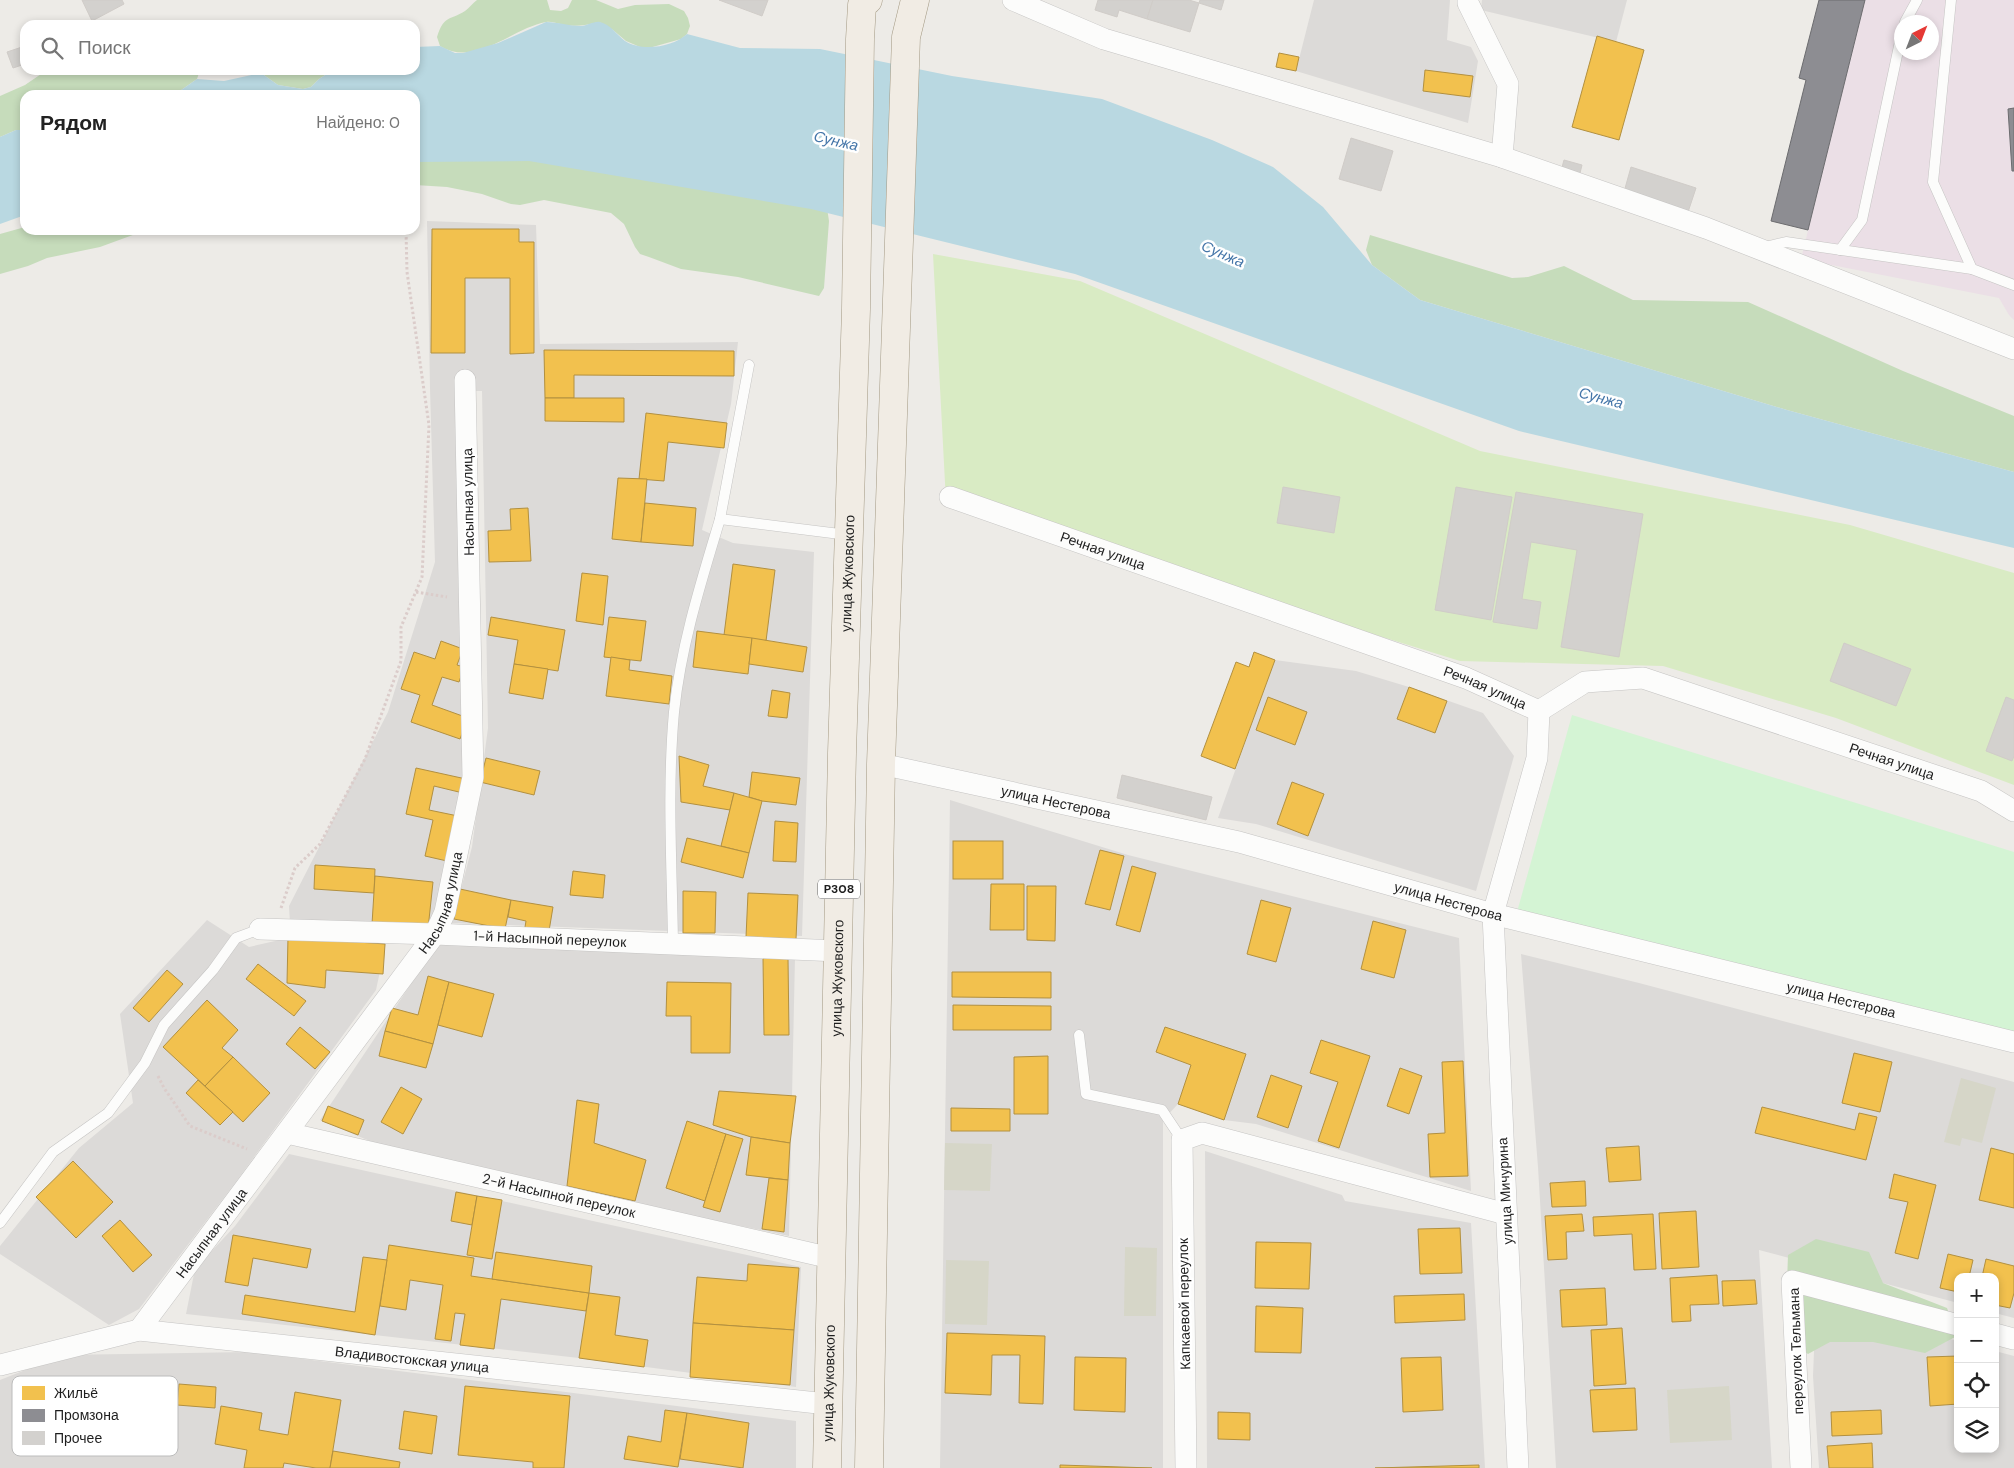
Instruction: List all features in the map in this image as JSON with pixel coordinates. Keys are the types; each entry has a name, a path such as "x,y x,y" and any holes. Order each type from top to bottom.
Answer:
{"main road":[{"name":"P308","path":"869,1468 881,764 906,37 915,0"},
{"name":"улица Жуковского","path":"827,1468 830,1258 856,309 860,40 864,2"}],"street":[{"path":"1013,0 1104,38 1502,156 1706,228 2014,348"},
{"path":"1468,0 1508,84 1502,156"},
{"name":"Насыпная улица","path":"139,1330 435,934 445,912 473,777 466,380"},
{"name":"Речная улица","path":"950,498 1466,678 1539,711 1585,682 1643,678 1981,791 2014,811"},
{"name":"улица Мичурина","path":"1518,1468 1493,914 1537,758 1539,711"},
{"name":"улица Нестерова","path":"881,764 1239,842 1493,914 2014,1042"},
{"name":"1-й Насыпной переулок","path":"267,930 435,934 838,952"},
{"name":"2-й Насыпной переулок","path":"287,1133 830,1258"},
{"path":"1182,1140 1202,1133 1506,1214"},
{"name":"Капкаевой переулок","path":"1182,1140 1186,1468"},
{"name":"переулок Тельмана","path":"1801,1468 1792,1281 1954,1324"},
{"name":"Владивостокская улица","path":"0,1365 139,1330 827,1404"},
{"path":"1999,1335 2014,1339"}],"lane":[{"path":"1909,15 1917,0"},
{"path":"1951,0 1933,182 1972,268"},
{"path":"1840,250 1862,220 1896,60"},
{"path":"1759,249 1786,242 1972,268 2014,285"},
{"path":"673,944 670,789 675,710 689,622 720,519 749,365"},
{"path":"720,519 849,535"},
{"path":"0,1223 53,1152 108,1113 145,1063 164,1025 213,970 236,938 267,930"},
{"path":"1079,1035 1086,1094 1162,1110 1182,1140"}],"path":[{"path":"267,930 296,868 320,844 365,759 401,660 401,628 422,577 429,425 407,272 406,235"},
{"path":"416,592 470,601"},
{"path":"149,1055 164,1088 190,1126 232,1144 269,1156"}],"shaded area":[{"path":"1314,0 1450,0 1447,40 1471,47 1478,61 1468,123 1296,71"},
{"path":"1482,0 1627,0 1616,42 1481,10"},
{"path":"1865,0 2014,0 2014,320 1999,298 1801,259"},
{"path":"427,221 536,225 540,344 738,342 731,404 702,530 733,543 814,552 802,936 452,923 472,847 488,728 482,391 459,391 465,764 435,930 290,923 289,906 388,712 435,562"},
{"path":"1275,660 1356,671 1483,713 1514,756 1476,891 1256,824 1218,818"},
{"path":"950,800 1128,855 1459,938 1471,1191 1256,1124 1224,1120 1178,1104 1163,1120 1163,1468 940,1468"},
{"path":"207,920 249,947 284,939 386,943 376,990 235,1183 139,1309 109,1325 0,1254 0,1246 79,1148 133,1103 120,1014"},
{"path":"439,942 795,957 789,1236 537,1183 384,1147 320,1120"},
{"path":"1521,954 1639,983 2014,1082 2014,1318 1999,1314 1999,1273 1954,1273 1954,1302 1759,1250 1772,1468 1556,1468 1538,1167"},
{"path":"1961,1078 1996,1088 1982,1143 1962,1138 1960,1146 1944,1142"},
{"path":"945,1143 992,1144 990,1191 944,1190"},
{"path":"1205,1151 1342,1195 1345,1201 1471,1223 1485,1468 1207,1468"},
{"path":"289,1154 801,1267 796,1387 579,1358 186,1314 195,1269 235,1226"},
{"path":"1125,1247 1157,1248 1156,1316 1124,1316"},
{"path":"946,1260 989,1261 987,1325 945,1324"},
{"path":"1816,1303 1954,1340 1954,1453 1999,1453 1999,1352 2014,1356 2014,1468 1819,1468 1813,1376"},
{"path":"249,1352 796,1421 796,1468 0,1468 0,1380 63,1355"},
{"path":"1729,1386 1732,1440 1670,1443 1667,1390"}],"green space":[{"path":"477,0 547,0 550,10 561,11 568,8 572,0 596,0 618,9 635,5 669,4 684,11 690,26 687,34 681,39 649,48 640,47 626,41 613,30 599,22 573,26 546,22 520,31 480,50 467,52 453,52 440,46 437,37 442,25 465,11"},
{"path":"40,75 198,75 197,79 181,90 20,90 20,130 0,137 0,96 25,85"},
{"path":"264,75 325,75 311,87 303,89 278,85"},
{"path":"480,143 827,208 829,221 824,288 819,296 738,277 681,269 640,254 624,224 611,213 544,200 520,205 511,204 482,194 447,187 420,185 420,154"},
{"path":"20,228 20,235 133,235 100,247 47,258 0,274 0,234"},
{"path":"1370,235 1512,278 1528,277 1564,266 1633,300 1748,302 1903,371 2014,416 2014,472 1787,410 1420,300 1372,265 1366,250"},
{"path":"933,254 1080,281 1480,451 1850,525 2014,573 2014,785 1836,718 1663,666 1460,661 946,502"},
{"path":"1572,715 2014,852 2014,1038 1517,912"},
{"path":"1816,1239 1869,1252 1883,1283 1947,1308 1954,1328 1954,1338 1925,1353 1873,1342 1830,1342 1808,1354 1785,1338 1788,1255"}],"water":[{"name":"Сунжа","path":"546,22 581,26 600,22 610,27 625,41 640,46 666,45 687,34 740,48 820,49 952,76 1102,99 1212,140 1273,167 1323,207 1372,265 1420,300 1787,410 2014,472 2014,548 1519,431 1075,274 811,209 529,161 420,162 420,90 181,90 197,79 224,81 252,75 264,75 278,85 303,89 311,87 325,75 420,75 420,47 440,46 455,53 463,53 498,43"},
{"path":"20,130 20,217 0,224 0,137"}],"building: Жильё":[{"path":"1597,36 1644,50 1619,140 1572,127"},
{"path":"1279,53 1299,57 1296,71 1276,67"},
{"path":"1425,70 1473,76 1470,97 1423,91"},
{"path":"432,229 519,229 519,242 534,242 534,353 510,354 510,278 465,278 465,353 431,353"},
{"path":"544,350 734,351 734,376 574,375 574,398 545,398"},
{"path":"545,398 624,398 624,422 545,421"},
{"path":"646,413 727,423 724,448 668,442 664,481 639,479"},
{"path":"618,478 647,479 641,542 612,539"},
{"path":"645,503 696,508 693,546 641,542"},
{"path":"528,508 531,561 489,562 488,531 511,530 510,509"},
{"path":"733,564 775,570 766,641 724,635"},
{"path":"582,573 608,576 603,625 576,621"},
{"path":"491,617 565,630 558,671 514,664 518,640 488,635"},
{"path":"609,617 646,621 641,661 604,657"},
{"path":"697,631 752,638 748,674 693,667"},
{"path":"752,638 807,647 803,672 749,664"},
{"path":"441,641 463,649 457,665 464,667 459,682 442,677 432,705 468,718 460,739 411,722 420,695 401,689 414,652 435,659"},
{"path":"1254,652 1275,660 1235,769 1201,756 1236,662 1249,667"},
{"path":"611,657 630,660 629,670 672,676 669,704 606,696"},
{"path":"514,664 548,669 543,699 509,693"},
{"path":"1409,687 1447,701 1435,733 1397,719"},
{"path":"772,690 790,693 787,718 768,716"},
{"path":"1268,697 1307,712 1295,745 1256,730"},
{"path":"679,756 709,765 703,786 734,793 730,810 681,802"},
{"path":"486,758 540,771 534,795 480,782"},
{"path":"416,768 466,779 463,793 434,786 429,810 458,816 447,861 425,856 433,820 406,814"},
{"path":"752,772 800,778 796,805 762,801 749,797"},
{"path":"1292,782 1324,794 1308,836 1277,824"},
{"path":"734,793 762,801 749,853 721,846"},
{"path":"775,821 798,823 796,862 773,861"},
{"path":"687,838 749,853 743,878 681,862"},
{"path":"953,841 1003,841 1003,879 953,879"},
{"path":"1100,850 1124,856 1110,910 1085,904"},
{"path":"315,865 375,869 374,893 314,889"},
{"path":"1132,866 1156,873 1140,932 1116,925"},
{"path":"573,871 605,875 603,898 570,895"},
{"path":"375,876 433,882 428,929 372,924"},
{"path":"991,884 1024,884 1024,930 990,930"},
{"path":"1027,886 1056,886 1055,941 1027,940"},
{"path":"460,889 511,900 505,929 454,919"},
{"path":"683,891 716,892 715,933 683,933"},
{"path":"748,893 798,895 796,939 746,937"},
{"path":"511,900 553,907 548,937 524,933 526,921 508,917"},
{"path":"1261,900 1291,908 1276,962 1247,954"},
{"path":"1373,921 1406,930 1394,978 1361,969"},
{"path":"288,937 385,944 383,974 326,970 325,988 287,983"},
{"path":"763,958 788,958 789,1035 764,1035"},
{"path":"258,964 306,1001 294,1016 246,979"},
{"path":"167,970 183,984 149,1022 133,1008"},
{"path":"952,972 1051,972 1051,998 952,997"},
{"path":"428,976 449,982 433,1044 385,1031 392,1008 418,1015"},
{"path":"449,982 494,994 482,1037 438,1025"},
{"path":"667,982 731,983 730,1053 691,1053 691,1016 666,1016"},
{"path":"207,1000 238,1030 222,1048 233,1057 205,1086 163,1047"},
{"path":"953,1005 1051,1006 1051,1030 953,1030"},
{"path":"300,1027 330,1052 315,1069 286,1044"},
{"path":"1165,1027 1246,1054 1224,1120 1178,1104 1191,1065 1156,1052"},
{"path":"385,1031 433,1044 426,1068 379,1056"},
{"path":"1321,1040 1370,1056 1339,1148 1318,1141 1338,1082 1310,1073"},
{"path":"1854,1053 1892,1062 1880,1112 1842,1103"},
{"path":"1048,1056 1048,1114 1014,1114 1014,1057"},
{"path":"233,1057 270,1093 243,1122 205,1086"},
{"path":"1463,1061 1468,1176 1430,1177 1428,1134 1445,1133 1442,1062"},
{"path":"1400,1068 1422,1076 1409,1114 1387,1106"},
{"path":"1271,1075 1302,1086 1288,1128 1257,1117"},
{"path":"198,1080 233,1112 220,1125 186,1093"},
{"path":"401,1087 422,1099 403,1134 381,1122"},
{"path":"719,1091 796,1096 790,1143 751,1137 713,1125"},
{"path":"577,1100 599,1104 594,1143 646,1160 635,1201 567,1186"},
{"path":"328,1106 364,1120 358,1135 322,1121"},
{"path":"1762,1107 1855,1130 1859,1113 1877,1117 1866,1160 1755,1133"},
{"path":"951,1108 1010,1109 1010,1131 951,1131"},
{"path":"687,1121 726,1134 705,1201 666,1188"},
{"path":"726,1134 743,1139 720,1212 703,1207"},
{"path":"751,1137 790,1143 788,1180 746,1175"},
{"path":"1639,1146 1641,1180 1609,1182 1606,1148"},
{"path":"1991,1148 2014,1154 2014,1208 1979,1200"},
{"path":"73,1161 113,1202 76,1238 36,1197"},
{"path":"1894,1174 1936,1185 1918,1259 1895,1253 1908,1202 1889,1198"},
{"path":"769,1178 788,1180 784,1232 762,1229"},
{"path":"1585,1181 1586,1206 1552,1207 1550,1183"},
{"path":"456,1192 477,1196 472,1225 451,1221"},
{"path":"477,1196 502,1200 492,1259 467,1255"},
{"path":"1696,1211 1699,1267 1662,1269 1659,1213"},
{"path":"1582,1214 1584,1231 1566,1232 1567,1259 1548,1260 1545,1216"},
{"path":"1653,1214 1656,1269 1634,1270 1632,1234 1594,1236 1593,1217"},
{"path":"120,1220 152,1255 133,1272 102,1236"},
{"path":"1460,1228 1462,1273 1420,1274 1418,1229"},
{"path":"233,1235 311,1249 307,1268 253,1258 248,1286 225,1282"},
{"path":"1256,1242 1311,1243 1309,1289 1255,1288"},
{"path":"389,1245 474,1258 471,1276 589,1293 586,1311 501,1299 494,1349 460,1345 465,1314 455,1313 451,1341 435,1339 443,1285 410,1280 406,1310 380,1306"},
{"path":"496,1252 592,1266 589,1293 492,1279"},
{"path":"1948,1254 1973,1260 1970,1273 1954,1273 1954,1291 1940,1288"},
{"path":"363,1257 387,1260 375,1335 242,1314 245,1295 355,1312"},
{"path":"1986,1259 2014,1266 2014,1293 2010,1308 1999,1306 1999,1273 1983,1273"},
{"path":"748,1264 799,1268 794,1330 693,1323 697,1277 747,1281"},
{"path":"1717,1275 1719,1304 1690,1305 1691,1321 1672,1322 1670,1278"},
{"path":"1755,1280 1757,1304 1723,1306 1722,1281"},
{"path":"1605,1288 1607,1325 1562,1327 1560,1290"},
{"path":"589,1293 620,1297 615,1335 648,1340 644,1367 579,1358"},
{"path":"1464,1294 1465,1320 1395,1323 1394,1296"},
{"path":"1256,1306 1303,1308 1301,1353 1255,1352"},
{"path":"693,1323 794,1330 790,1385 690,1377"},
{"path":"1622,1328 1626,1384 1594,1386 1591,1330"},
{"path":"947,1333 1045,1336 1043,1404 1019,1403 1020,1355 992,1355 991,1395 945,1393"},
{"path":"1954,1356 1954,1404 1930,1406 1927,1357"},
{"path":"1075,1357 1126,1358 1125,1412 1074,1410"},
{"path":"1441,1357 1443,1410 1403,1412 1401,1358"},
{"path":"179,1384 216,1387 215,1408 178,1405"},
{"path":"465,1386 570,1396 564,1468 533,1468 533,1462 458,1455"},
{"path":"1635,1388 1637,1430 1593,1432 1590,1390"},
{"path":"295,1392 341,1400 330,1468 316,1468 284,1463 283,1468 244,1468 247,1450 215,1444 221,1406 262,1413 259,1430 288,1435"},
{"path":"665,1410 687,1413 678,1467 624,1459 628,1436 661,1442"},
{"path":"1881,1410 1882,1434 1832,1436 1831,1412"},
{"path":"404,1411 437,1416 432,1454 399,1449"},
{"path":"1218,1412 1250,1413 1250,1440 1218,1439"},
{"path":"687,1413 749,1423 743,1468 680,1459"},
{"path":"1872,1443 1873,1468 1829,1468 1827,1446"},
{"path":"333,1451 400,1462 399,1468 330,1468"},
{"path":"1060,1465 1152,1468 1060,1468"},
{"path":"1479,1465 1479,1468 1375,1468"}],"building: Промзона":[{"path":"1819,0 1865,0 1808,230 1771,221 1806,80 1799,78"},
{"path":"2014,108 2014,171 2012,171 2008,109"}],"building: Прочее":[{"path":"82,0 122,0 124,4 92,20"},
{"path":"719,0 768,0 762,16"},
{"path":"1098,0 1153,0 1147,19 1119,10 1117,17 1095,10"},
{"path":"1153,0 1189,0 1199,3 1190,32 1147,19"},
{"path":"1200,0 1224,0 1221,10 1199,3"},
{"path":"20,48 20,66 13,68 7,52"},
{"path":"1351,138 1393,151 1381,191 1339,179"},
{"path":"1564,160 1582,165 1579,177 1561,171"},
{"path":"1631,167 1696,188 1688,212 1624,192"},
{"path":"1283,487 1340,497 1334,533 1277,523"},
{"path":"1456,487 1512,497 1491,620 1435,610"},
{"path":"1516,492 1643,514 1619,657 1561,647 1577,550 1531,542 1522,599 1541,602 1537,629 1493,622"},
{"path":"1844,643 1911,669 1896,706 1830,681"},
{"path":"2006,697 2014,700 2014,756 2012,761 1986,751"},
{"path":"1122,775 1212,797 1206,820 1117,798"}]}
